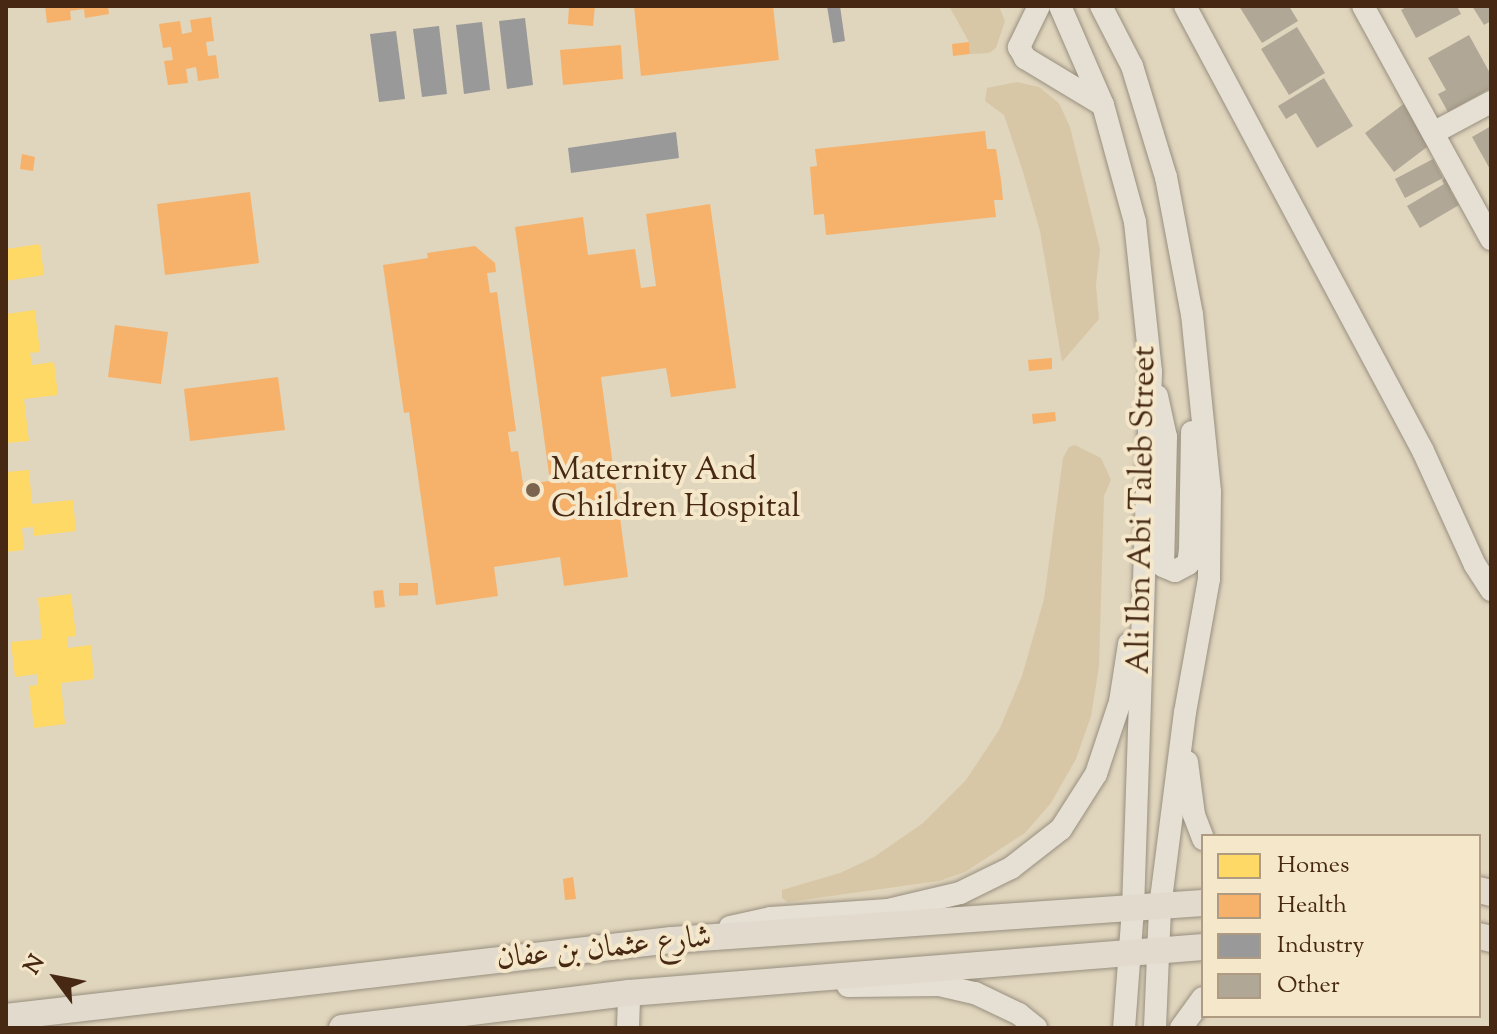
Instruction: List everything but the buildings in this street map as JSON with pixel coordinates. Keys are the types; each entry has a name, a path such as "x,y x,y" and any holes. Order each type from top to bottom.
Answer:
{"main road":[{"name":"شارع عثمان بن عفان","path":"6,1017 672,940 1201,903"},
{"name":"شارع عثمان بن عفان","path":"342,1028 392,1025 629,993 1201,947"}],"street":[{"path":"1039,6 1019,47 1025,58 1103,105"},
{"name":"Ali Ibn Abi Taleb Street","path":"1060,6 1103,105 1135,222 1151,372 1133,909 1144,952 1124,1028"},
{"path":"1101,6 1132,66 1166,177 1192,314 1210,492 1209,579 1185,712 1160,908 1144,952 1155,1028"},
{"path":"1185,6 1423,451 1475,565 1491,590"},
{"path":"1363,6 1491,239"},
{"path":"1433,133 1491,102"},
{"path":"1151,372 1166,437 1163,566 1175,571 1188,564 1190,550 1192,314"},
{"path":"672,940 771,918 888,910 960,893 1011,868 1061,829 1096,774 1120,702 1143,556"},
{"path":"1185,712 1187,776 1202,834"},
{"path":"628,1028 629,993 765,984 939,985 975,993 1019,1014 1036,1028"},
{"path":"1181,1028 1201,1001"}],"shaded area":[{"path":"949,6 999,6 1005,21 996,48 989,53 970,54 969,42"},
{"path":"1017,82 1039,87 1059,103 1070,127 1100,249 1096,285 1099,319 1062,362 1040,231 1023,172 1004,115 985,101 987,88"},
{"path":"1075,445 1101,458 1111,480 1104,496 1099,667 1091,716 1076,759 1051,803 1025,833 965,872 939,881 788,902 782,898 782,890 840,873 874,857 923,823 966,780 999,730 1022,676 1044,599 1063,458 1069,447"}],"place":[{"name":"Maternity And Children Hospital","path":"533,490"}]}
